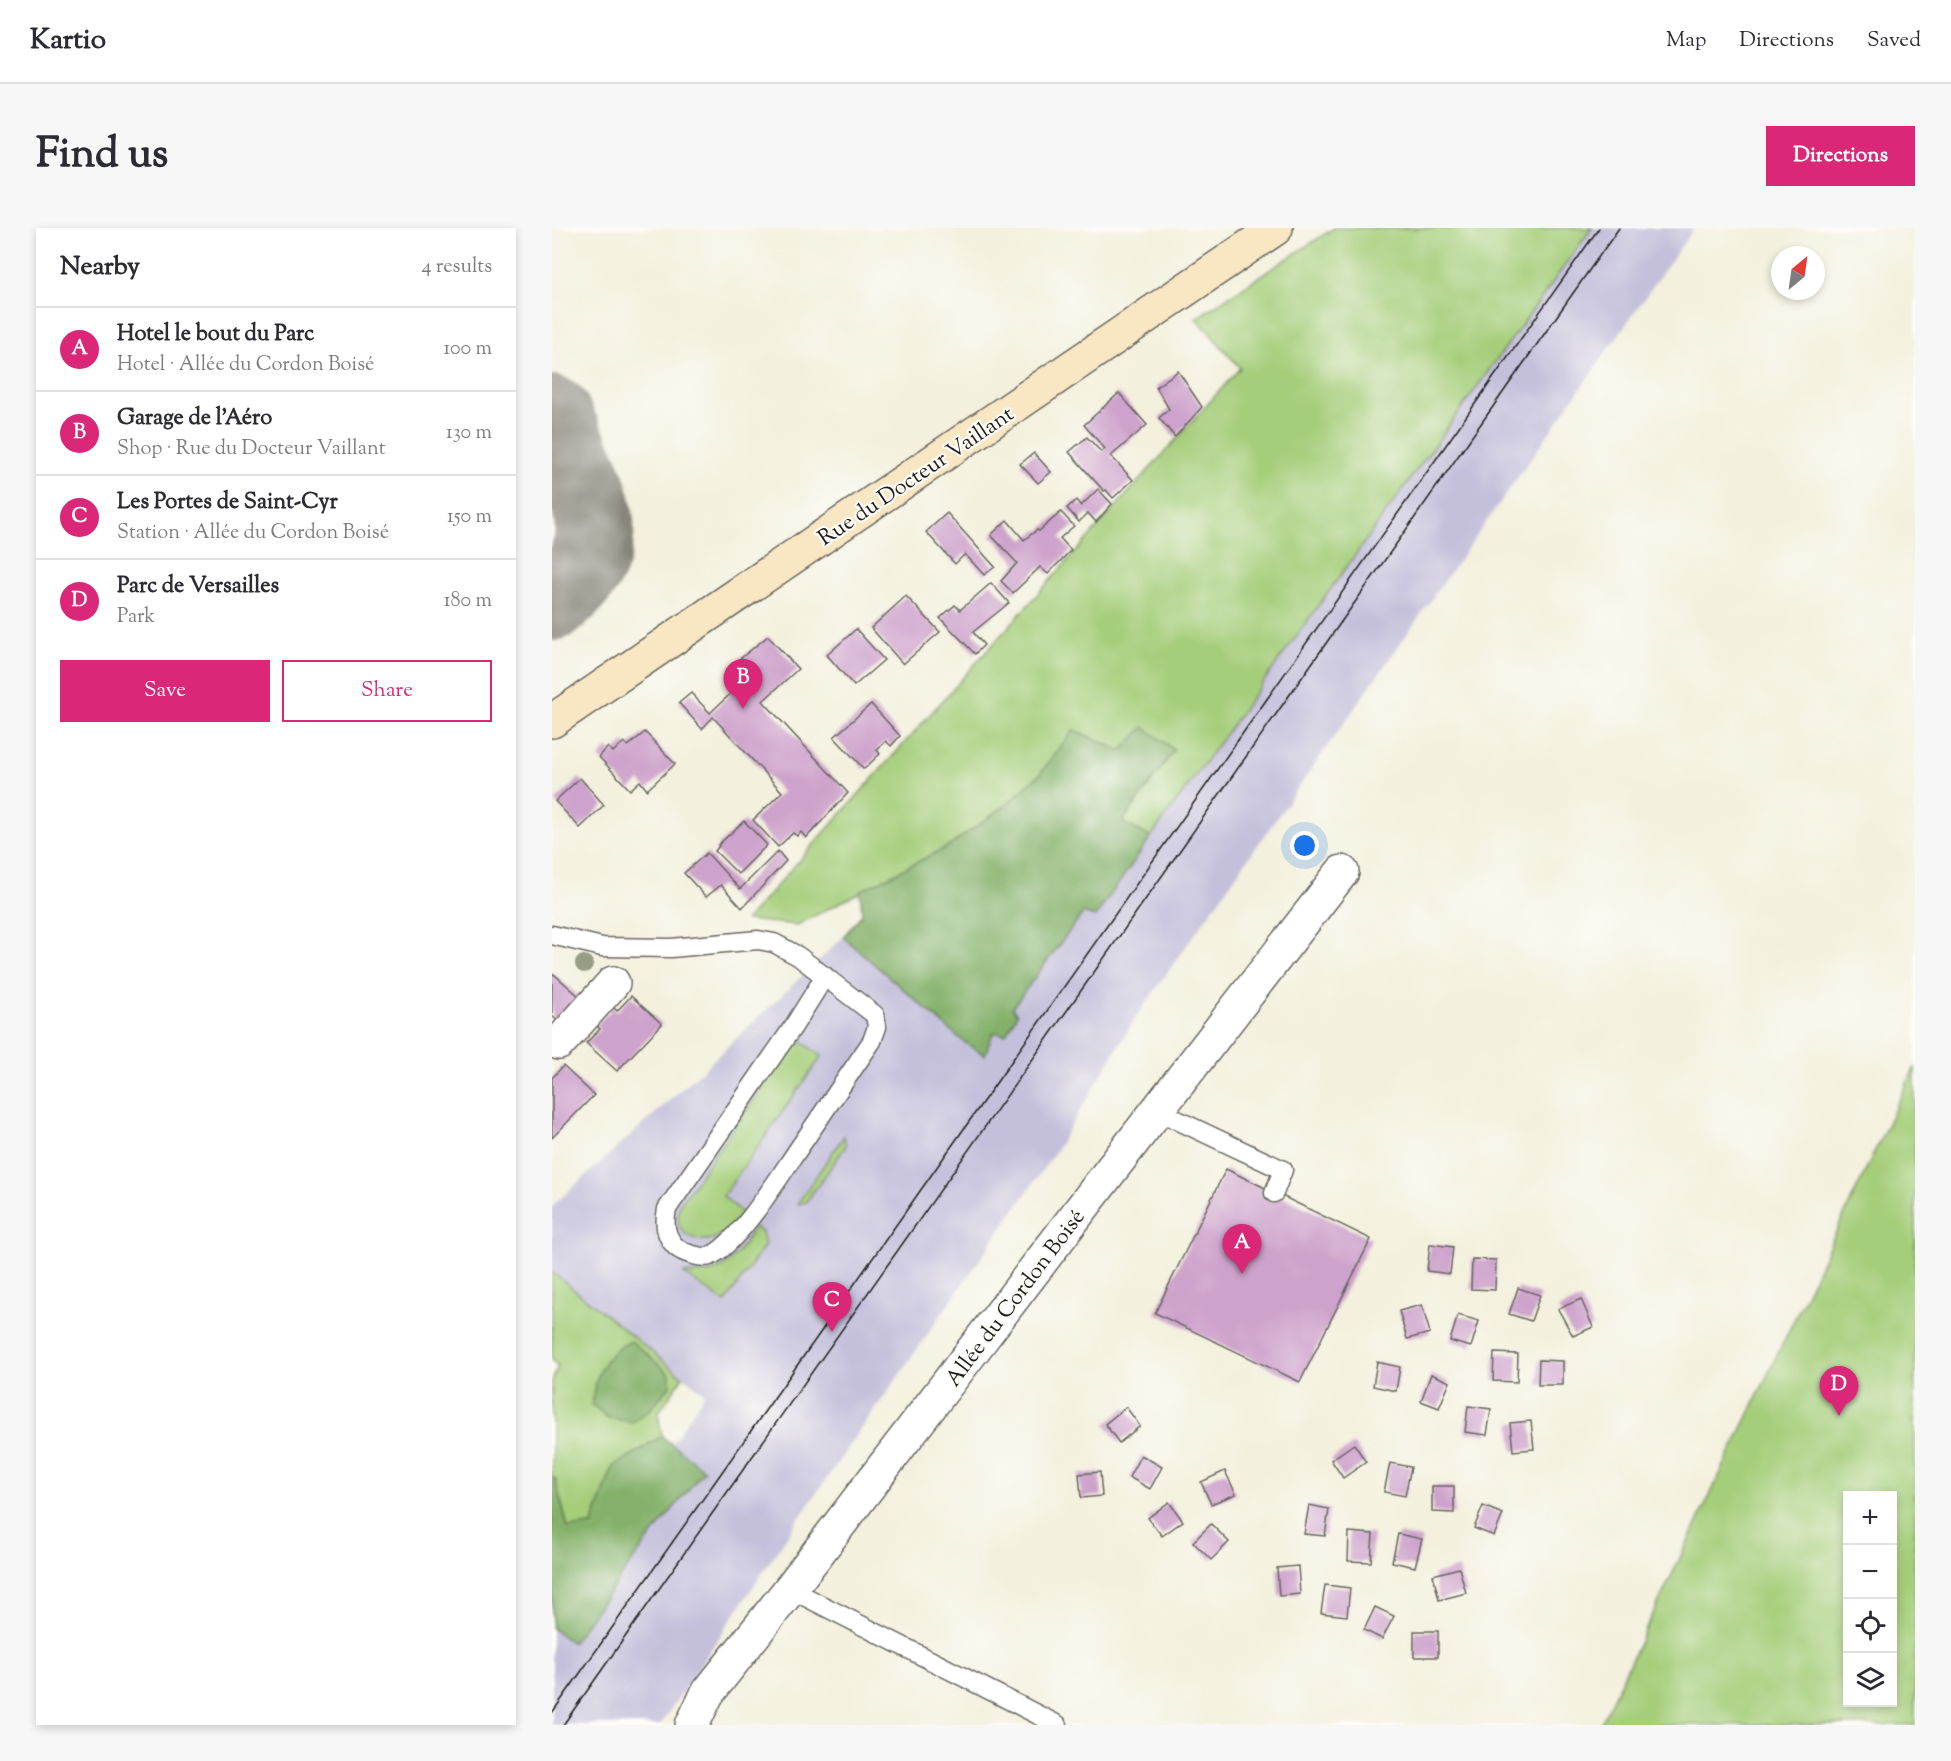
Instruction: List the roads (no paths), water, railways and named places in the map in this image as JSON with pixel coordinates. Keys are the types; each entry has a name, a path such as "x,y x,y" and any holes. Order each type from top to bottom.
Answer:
{"main road":[{"name":"Rue du Docteur Vaillant","path":"552,720 1276,228"}],"street":[{"name":"Allée du Cordon Boisé","path":"692,1725 707,1694 1342,872"},
{"path":"554,1044 613,983"}],"lane":[{"path":"552,935 602,947 671,948 758,940 774,943 790,951 825,976 875,1015 877,1028 872,1041 754,1213 723,1248 709,1257 694,1255 678,1249 668,1238 665,1223 667,1209 793,1027 825,976"},
{"path":"1158,1111 1283,1170 1274,1193"},
{"path":"790,1589 1058,1725"}],"tram line":[{"path":"552,1713 1599,228"},
{"path":"563,1725 1619,228"}],"place":[{"name":"Garage de l’Aéro","path":"743,709"},
{"name":"Hotel le bout du Parc","path":"1242,1274"},
{"name":"Les Portes de Saint-Cyr","path":"832,1332"},
{"name":"Parc de Versailles","path":"1839,1416"}]}
